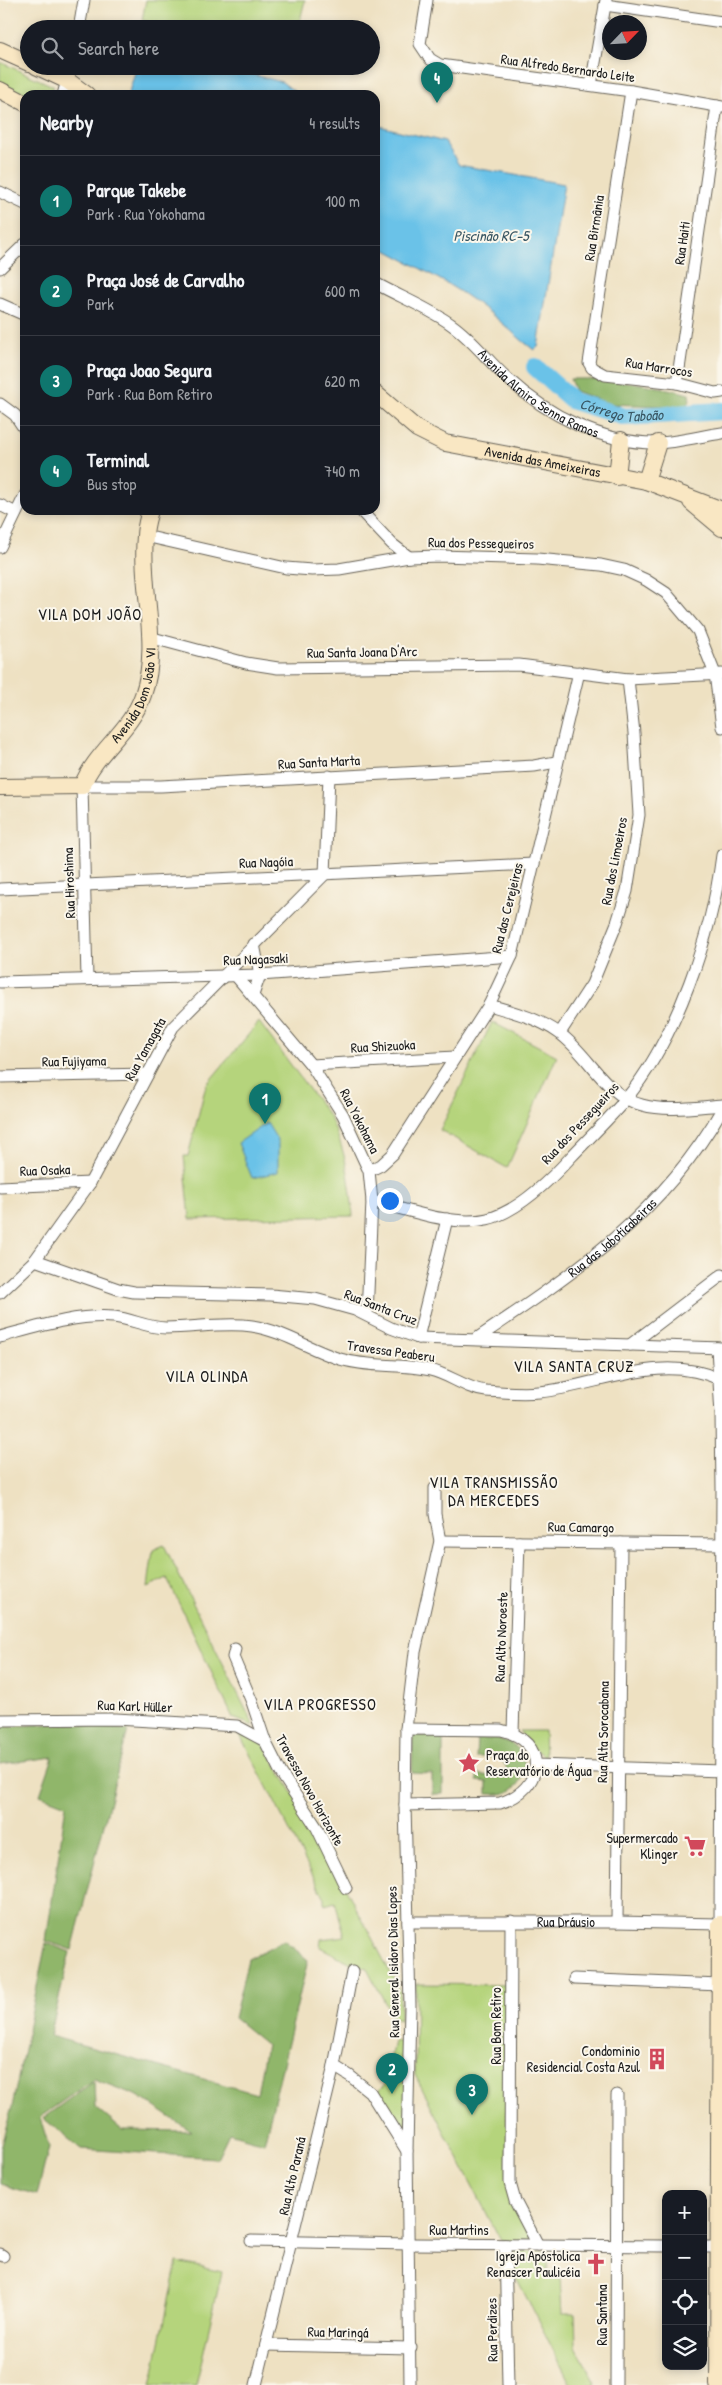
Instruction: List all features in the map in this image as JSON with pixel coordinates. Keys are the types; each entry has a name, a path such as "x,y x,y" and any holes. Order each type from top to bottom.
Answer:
{"street":[{"path":"81,20 84,0"},
{"name":"Rua Alfredo Bernardo Leite","path":"427,0 420,44 430,59 440,65 591,85 719,106"},
{"path":"591,85 605,2 722,22"},
{"path":"0,50 20,59"},
{"path":"55,75 80,90"},
{"path":"0,90 20,100"},
{"name":"Rua Birmânia","path":"592,368 588,356 631,91"},
{"name":"Rua Haiti","path":"677,383 719,106"},
{"path":"0,192 20,202"},
{"path":"0,268 20,249"},
{"name":"Avenida Almiro Senna Ramos","path":"380,286 452,325 516,387 545,408 597,432 621,440 658,443 722,433"},
{"path":"0,304 20,313"},
{"name":"Rua Marrocos","path":"592,368 605,375 677,383 722,392"},
{"name":"Avenida das Ameixeiras","path":"380,397 417,429 445,443 646,481 722,510"},
{"path":"0,404 15,415 20,422"},
{"path":"617,477 621,440"},
{"path":"646,481 658,443"},
{"path":"682,494 722,528"},
{"path":"0,505 16,513"},
{"path":"0,548 20,505"},
{"name":"Avenida Dom João VI","path":"82,786 95,762 133,716 144,695 148,670 149,637 145,536 149,515"},
{"path":"365,515 392,544 409,557"},
{"name":"Rua dos Pessegueiros","path":"145,536 286,568 339,569 409,557 538,559 600,565 624,570 646,580 666,593 698,631 719,674 722,727"},
{"name":"Rua Santa Joana D'Arc","path":"149,637 246,663 278,668 519,665 628,679 719,674"},
{"name":"Rua das Cerejeiras","path":"369,1172 381,1165 393,1154 489,1004 512,956 556,762 579,672"},
{"name":"Rua dos Limoeiros","path":"560,1034 592,984 617,923 627,891 639,815 634,733 628,679"},
{"name":"Rua Santa Marta","path":"82,786 161,786 534,766 556,762"},
{"path":"325,874 329,776"},
{"path":"0,787 82,786"},
{"name":"Rua Hiroshima","path":"82,786 87,979"},
{"name":"Rua dos Pessegueiros","path":"372,1202 447,1219 476,1221 488,1219 521,1202 538,1190 559,1170 626,1099 668,1029 690,979 710,917 722,855"},
{"name":"Rua Nagóia","path":"0,889 534,864"},
{"name":"Rua Yamagata","path":"0,1293 34,1260 90,1183 173,1027 254,944 316,886 325,874"},
{"path":"254,944 260,976 254,995"},
{"name":"Rua Nagasaki","path":"0,982 260,976 512,956"},
{"name":"Rua Yokohama","path":"236,976 312,1065 343,1115 369,1172 372,1202 368,1315"},
{"path":"489,1004 524,1015 560,1034 598,1075 626,1099 654,1108 722,1105"},
{"name":"Rua Shizuoka","path":"312,1065 455,1057"},
{"name":"Rua Fujiyama","path":"0,1078 148,1074"},
{"name":"Rua das Jaboticabeiras","path":"476,1339 614,1241 671,1183 693,1156 722,1109"},
{"name":"Rua Osaka","path":"0,1186 90,1183"},
{"path":"418,1338 447,1219"},
{"name":"Rua Santa Cruz","path":"34,1260 126,1291 291,1296 315,1299 368,1315 391,1328 418,1338 720,1348"},
{"path":"630,1345 722,1275"},
{"name":"Travessa Peaberu","path":"0,1337 77,1318 117,1318 156,1328 252,1326 287,1336 340,1359 376,1366 414,1367 433,1370 454,1381 484,1391 538,1392 607,1377 671,1368 704,1372 720,1379"},
{"path":"718,2385 720,2351 715,2247 721,1924 722,1489 720,1348"},
{"path":"435,1488 435,1514 440,1541"},
{"name":"Rua Camargo","path":"440,1541 721,1544"},
{"name":"Rua General Isidoro Dias Lopes","path":"410,2385 410,2244 407,2151 410,2006 405,1805 406,1729 415,1652 440,1541"},
{"name":"Rua Alto Noroeste","path":"513,1732 519,1542"},
{"name":"Rua Alta Sorocabana","path":"617,1922 621,1543"},
{"name":"Travessa Novo Horizonte","path":"235,1649 233,1657 252,1702 265,1742 281,1773 317,1828 346,1888"},
{"name":"Rua Karl Hüller","path":"0,1720 116,1720 237,1726 265,1742"},
{"path":"405,1805 500,1803 514,1798 524,1791 534,1778 536,1766 531,1750 513,1732 502,1730 406,1729"},
{"path":"536,1766 721,1772"},
{"name":"Rua Dráusio","path":"408,1922 511,1921 721,1924"},
{"name":"Rua Bom Retiro","path":"511,1921 510,2183 516,2201 538,2245"},
{"name":"Rua Alto Paraná","path":"256,2385 334,2066 352,1972"},
{"path":"574,1979 720,1985"},
{"path":"334,2066 370,2092 407,2151"},
{"name":"Rua Santana","path":"616,2385 617,2095"},
{"name":"Rua Martins","path":"252,2241 662,2246"},
{"name":"Rua Perdizes","path":"505,2245 508,2385"},
{"name":"Rua Maringá","path":"266,2345 411,2348"}],"green space":[{"path":"146,0 305,0 300,20 142,20"},
{"path":"0,62 20,71 20,75 29,75 53,86 53,90 20,90 20,93 0,85"},
{"path":"570,379 630,382 660,387 689,394 690,401 686,407 610,404 575,391"},
{"path":"259,1022 329,1116 340,1141 346,1165 353,1216 190,1219 184,1156 188,1156 206,1085"},
{"path":"492,1022 557,1056 507,1168 440,1130"},
{"path":"164,1545 254,1726 233,1718 167,1578 148,1587 153,1550"},
{"path":"65,1723 128,1730 72,1950 46,1941 66,1805 40,1795 53,1757 0,1764 0,1727"},
{"path":"519,1731 544,1731 545,1757 535,1750"},
{"path":"239,1733 263,1743 315,1830 400,1991 400,2020 393,2018 367,1968 357,1966 320,1947 321,1939 345,1936 335,1902 325,1905 325,1899"},
{"path":"413,1735 443,1736 443,1794 432,1794 432,1774 412,1773"},
{"path":"477,1739 504,1741 515,1746 524,1759 525,1766 524,1773 517,1786 502,1794 487,1794 487,1782 477,1781 477,1774 498,1776 507,1768 500,1757 476,1757"},
{"path":"284,1940 308,1960 264,2143 229,2133 217,2158 81,2149 43,2118 94,2081 95,2107 122,2130 191,2131 138,2096 94,2079 40,2117 49,2147 37,2195 0,2184 0,2149 12,2107 46,1943 70,1952 50,2036 257,2094 266,2044 234,2018 248,1959"},
{"path":"416,1984 508,1985 507,2174 534,2242 501,2241 415,2075"},
{"path":"394,2041 409,2044 407,2143 376,2097 377,2092 385,2084"},
{"path":"547,2251 548,2276 560,2276 562,2314 575,2314 576,2346 596,2385 571,2385 515,2275 514,2252"},
{"path":"177,2262 222,2272 196,2385 151,2385"}],"water":[{"path":"134,75 255,75 282,82 292,90 130,90"},
{"name":"Piscinão RC-5","path":"380,126 445,142 459,165 564,184 538,347 534,350 477,303 434,276 380,247"},
{"path":"267,1123 278,1141 278,1172 252,1178 238,1143"}],"waterway":[{"name":"Córrego Taboão","path":"535,367 573,401 625,417 722,411"}],"place":[{"name":"Terminal","path":"437,103"},
{"name":"Parque Takebe","path":"265,1124"},
{"name":"Praça do Reservatório de Água","path":"469,1763"},
{"name":"Supermercado Klinger","path":"695,1846"},
{"name":"Condominio Residencial Costa Azul","path":"657,2059"},
{"name":"Praça José de Carvalho","path":"392,2094"},
{"name":"Praça Joao Segura","path":"472,2115"},
{"name":"Igreja Apóstolica Renascer Paulicéia","path":"596,2264"}],"district":[{"name":"VILA DOM JOÃO","path":"90,614"},
{"name":"VILA SANTA CRUZ","path":"574,1366"},
{"name":"VILA OLINDA","path":"207,1376"},
{"name":"VILA TRANSMISSÃO DA MERCEDES","path":"494,1491"},
{"name":"VILA PROGRESSO","path":"320,1704"}]}
